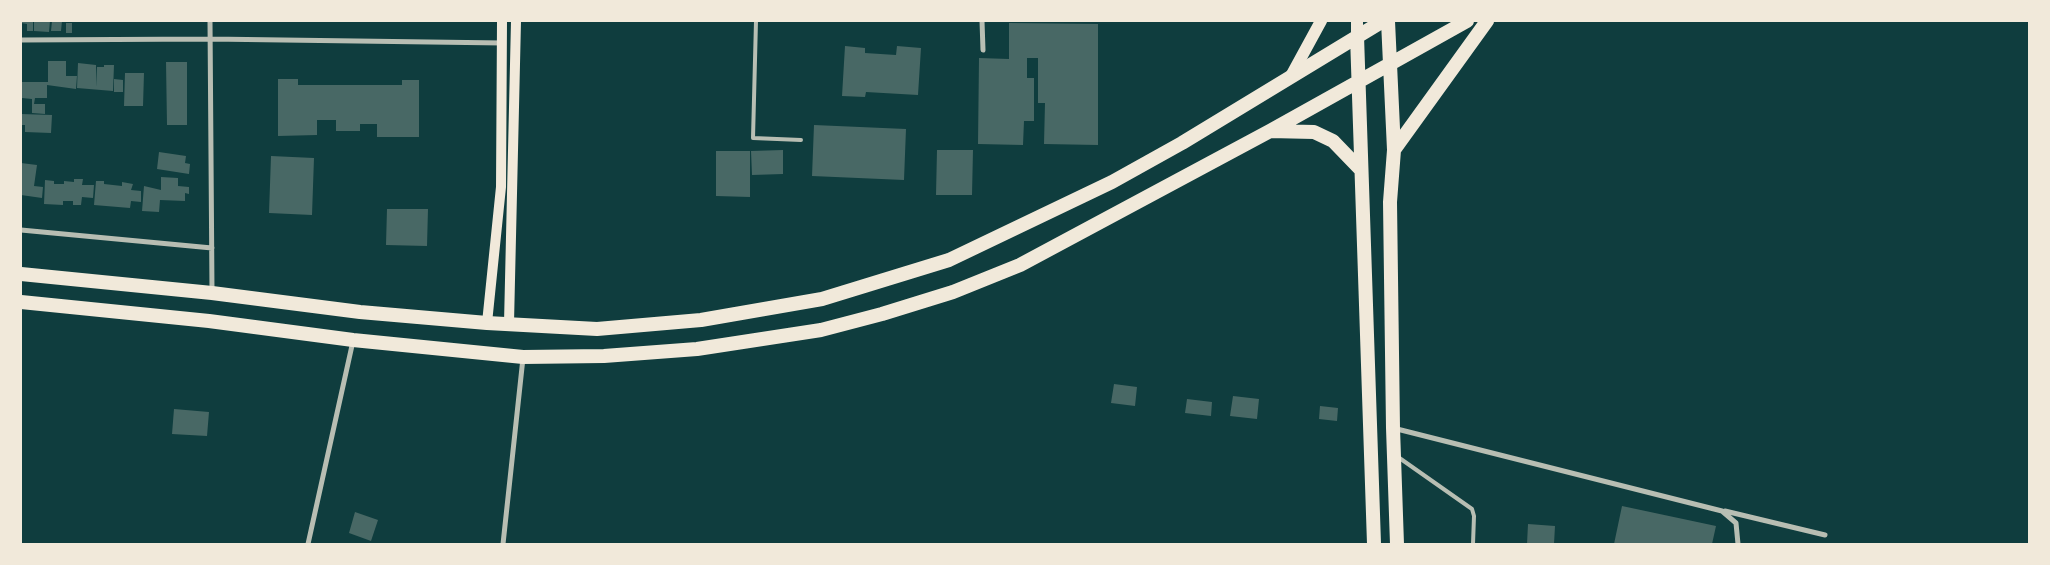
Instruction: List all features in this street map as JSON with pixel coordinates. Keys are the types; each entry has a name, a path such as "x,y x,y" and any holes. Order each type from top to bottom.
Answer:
{"highway":[{"path":"21,274 212,293 360,312 487,323 597,329 701,320 822,299 949,260 1112,182 1182,143 1383,21"},
{"path":"1388,21 1394,150 1390,202 1396,544"},
{"path":"21,302 210,322 353,340 523,357 604,356 697,349 821,330 953,292 1020,265 1270,131 1467,21"},
{"path":"1394,150 1487,21"},
{"path":"1357,36 1374,544"},
{"path":"1270,131 1314,132 1333,141 1361,170"}],"main road":[{"path":"487,323 501,187 502,21"},
{"path":"509,323 516,21"},
{"path":"1291,76 1321,21"},
{"path":"1357,21 1357,36"}],"street":[{"path":"210,21 212,293"},
{"path":"982,21 983,50"},
{"path":"21,40 210,39 503,43"},
{"path":"21,230 212,248"},
{"path":"308,544 353,340"},
{"path":"503,544 523,357"},
{"path":"1393,428 1825,535"},
{"path":"1722,511 1736,523 1738,544"}],"lane":[{"path":"756,21 753,138 801,140"},
{"path":"1394,455 1472,509 1474,516 1473,544"}],"building":[{"path":"21,21 33,22 33,31 27,31 27,24 21,23"},
{"path":"34,21 50,21 49,32 34,31"},
{"path":"52,21 62,21 61,31 51,31"},
{"path":"66,23 72,23 72,33 66,33"},
{"path":"1009,23 1098,24 1098,145 1044,144 1045,103 1038,103 1038,58 1027,58 1027,78 1034,78 1034,121 1024,121 1023,145 978,144 979,58 1009,59"},
{"path":"845,46 865,48 865,53 896,55 897,46 921,48 918,95 866,92 865,97 842,96"},
{"path":"48,61 66,61 66,76 77,76 76,89 47,85 47,98 35,98 34,104 45,104 45,114 32,113 32,99 22,98 22,82 48,82"},
{"path":"166,62 187,62 187,125 167,125"},
{"path":"78,63 96,65 96,87 97,67 114,65 113,91 77,88"},
{"path":"125,73 144,73 143,106 124,106"},
{"path":"114,79 123,80 123,92 114,92"},
{"path":"278,79 298,79 298,85 402,85 402,80 419,80 419,137 377,137 377,124 360,124 360,131 336,131 336,120 317,120 317,135 278,136"},
{"path":"21,114 52,115 51,133 25,132 25,125 21,125"},
{"path":"814,125 906,129 904,180 812,176"},
{"path":"783,150 783,174 752,175 751,151"},
{"path":"937,150 973,150 972,195 936,195"},
{"path":"716,151 750,151 750,197 716,196"},
{"path":"159,152 186,156 185,163 190,164 189,174 157,169"},
{"path":"271,156 314,158 312,215 269,213"},
{"path":"21,163 37,165 34,186 43,187 42,198 21,195"},
{"path":"161,177 178,178 178,186 189,187 189,194 185,193 185,201 160,200 159,212 142,211 144,186 161,190"},
{"path":"74,179 83,179 82,185 94,185 93,198 82,197 81,205 73,205 73,201 63,201 63,205 44,204 45,180 54,181 54,184 64,184 64,181 74,182"},
{"path":"96,181 104,181 104,184 122,186 122,182 133,184 131,190 141,191 141,202 131,201 130,208 94,205"},
{"path":"387,209 428,209 427,246 386,245"},
{"path":"1114,384 1137,387 1135,406 1111,403"},
{"path":"1233,396 1259,399 1257,419 1230,416"},
{"path":"1187,399 1212,402 1211,416 1185,413"},
{"path":"1320,406 1338,408 1337,421 1319,419"},
{"path":"174,409 209,412 207,436 172,434"},
{"path":"1622,506 1716,526 1712,544 1614,544"},
{"path":"355,512 378,520 371,541 349,533"},
{"path":"1528,524 1555,526 1554,544 1527,544"}]}
